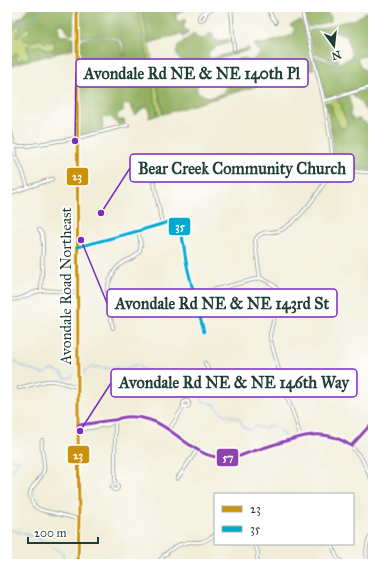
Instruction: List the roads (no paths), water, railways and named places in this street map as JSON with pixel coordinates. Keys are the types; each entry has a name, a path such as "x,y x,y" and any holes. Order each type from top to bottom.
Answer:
{"main road":[{"name":"Avondale Road Northeast","path":"77,7 78,564"}],"street":[{"path":"207,11 216,7"},
{"path":"231,7 234,49"},
{"path":"267,7 276,22"},
{"path":"301,7 324,101 332,144 332,153 325,182"},
{"path":"324,101 373,86"},
{"path":"8,124 15,147 17,160 28,187"},
{"path":"7,146 26,146 78,138 128,125"},
{"path":"151,167 162,224"},
{"path":"260,278 255,242 256,238 261,233 279,231 289,225 304,212 325,182 336,175 349,171 373,173"},
{"path":"8,196 13,192 52,179"},
{"path":"78,247 172,221 177,221 204,332"},
{"path":"39,230 42,234 43,245 41,290"},
{"path":"113,328 107,298 109,282 115,269 119,265 134,258 138,254 141,246 138,231"},
{"path":"194,294 260,278 276,286 279,299 270,338 280,374 277,386"},
{"path":"7,299 19,299 41,290 77,293"},
{"path":"205,364 209,372 218,383 224,386 236,388 261,383 271,383 277,386 283,391 289,401 300,436"},
{"path":"19,388 46,381 78,387"},
{"path":"169,430 184,406"},
{"path":"78,425 126,418 144,418 159,423 197,450 210,456 222,458 231,458 300,436 310,434 324,435 340,440 351,446 362,459 373,483"},
{"path":"78,430 110,424 115,420"},
{"path":"115,420 115,484"},
{"path":"351,446 373,422"},
{"path":"42,440 41,446 44,469 40,479 31,488 31,502 41,510 79,519"},
{"path":"177,479 197,450"},
{"path":"367,564 367,542 373,533"},
{"path":"158,564 164,555 185,542 203,541 214,536"},
{"path":"255,545 258,553 256,564"},
{"path":"332,545 335,554 344,564 352,564"}],"waterway":[{"path":"7,24 17,23 35,15 46,7"},
{"path":"7,355 19,364 44,374 52,369 63,374 65,378 70,378 73,375"},
{"path":"81,373 92,367 127,368 136,365 163,380 166,385 178,390 186,396 194,394 201,395 203,402 215,404 222,413 240,419 243,427 251,430 255,426 264,429 271,425 278,428 284,436"},
{"path":"7,455 14,460 19,461 7,476"},
{"path":"7,528 42,540 62,552 66,564"}],"place":[{"name":"Avondale Rd NE & NE 140th Pl","path":"75,141"},
{"name":"Bear Creek Community Church","path":"101,213"},
{"name":"Avondale Rd NE & NE 143rd St","path":"81,240"},
{"name":"Avondale Rd NE & NE 146th Way","path":"80,431"}]}
